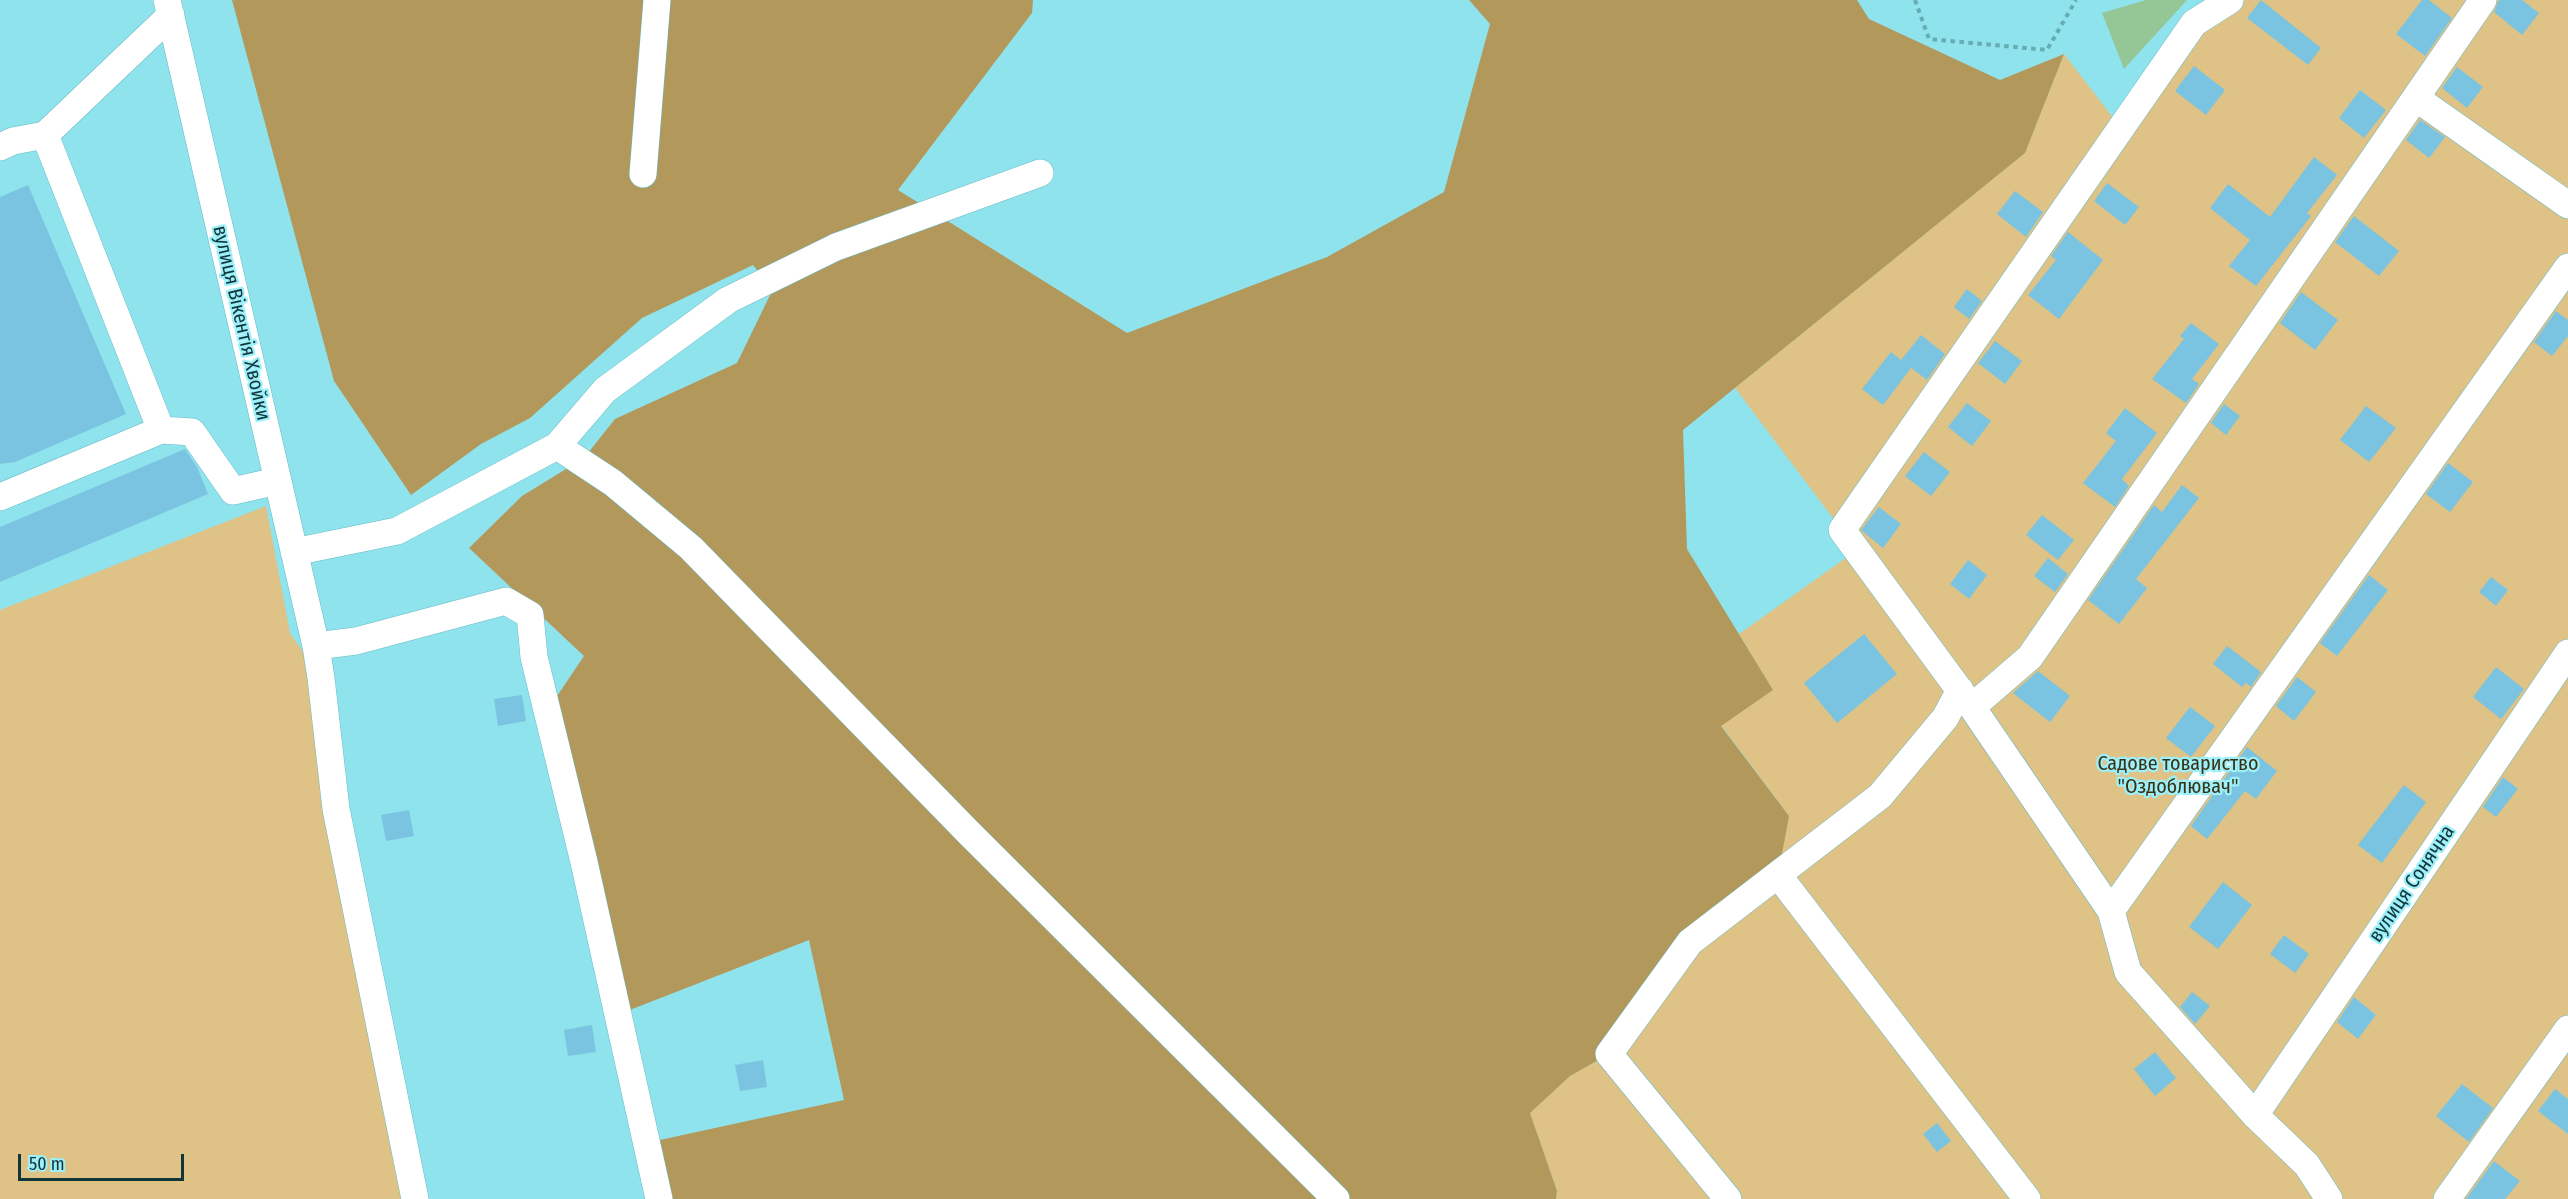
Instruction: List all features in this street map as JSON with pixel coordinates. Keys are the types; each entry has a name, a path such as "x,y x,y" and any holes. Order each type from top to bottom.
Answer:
{"street":[{"path":"643,174 657,0"},
{"path":"2230,0 2194,23 1842,530 1966,699 2111,911 2128,972 2255,1115 2307,1165 2329,1199"},
{"path":"1728,1199 1609,1054 1690,942 1880,796 1945,718 1966,699 2030,657 2482,0"},
{"path":"0,147 13,141 45,135 169,8"},
{"name":"вулиця Вікентія Хвойки","path":"169,8 316,646 336,809 415,1199"},
{"path":"2416,98 2568,205"},
{"path":"45,135 161,430"},
{"path":"294,552 397,531 557,446 605,390 728,300 836,248 1040,173"},
{"path":"2111,911 2568,267"},
{"path":"0,497 161,430 192,432 233,491 277,481"},
{"path":"557,446 613,483 691,548 968,832 1336,1199"},
{"path":"316,646 356,641 506,601 530,615 534,657 584,862 659,1199"},
{"name":"вулиця Сонячна","path":"2255,1115 2568,653"},
{"path":"1778,875 2027,1199"},
{"path":"2448,1199 2568,1029"}],"path":[{"path":"1915,0 1929,39 2047,50 2076,0"}],"green space":[{"name":"Садове товариство \"Оздоблювач\"","path":"2230,0 2568,0 2568,1199 1556,1199 1557,1191 1530,1113 1570,1076 1609,1054 1789,816 1721,725 1773,690 1739,634 1857,550 1735,388 2025,153 2064,54 2121,128"},
{"path":"266,506 290,633 321,678 415,1199 0,1199 0,610"}],"shaded area":[{"path":"232,0 1033,0 1032,13 898,190 1127,333 1327,257 1444,192 1490,24 1469,0 1857,0 1869,19 2000,80 2064,54 2025,153 1683,430 1687,549 1773,690 1721,726 1789,816 1778,875 1690,942 1609,1054 1570,1076 1530,1113 1557,1191 1556,1199 659,1199 646,1143 844,1100 809,940 617,1015 547,711 584,656 469,548 522,496 584,458 615,419 737,363 773,289 753,265 642,318 530,418 481,444 411,495 334,381"},
{"path":"2146,0 2187,0 2124,69 2102,13"}],"building":[{"path":"2261,0 2321,48 2308,65 2247,18"},
{"path":"2422,0 2429,0 2452,18 2425,56 2396,34"},
{"path":"2499,0 2522,0 2539,13 2522,35 2494,12"},
{"path":"2194,66 2225,90 2206,115 2175,91"},
{"path":"2457,67 2483,87 2467,108 2442,88"},
{"path":"2360,90 2386,110 2364,138 2339,118"},
{"path":"2420,120 2445,137 2429,158 2406,140"},
{"path":"2314,157 2337,175 2307,213 2311,216 2256,286 2229,266 2250,240 2210,208 2228,184 2270,217"},
{"path":"2107,183 2139,207 2125,225 2094,201"},
{"path":"28,185 126,414 15,462 0,464 0,197"},
{"path":"2015,191 2043,212 2026,237 1997,214"},
{"path":"2354,216 2399,251 2379,276 2335,242"},
{"path":"2068,232 2103,260 2059,319 2028,295 2056,260 2051,256"},
{"path":"1967,289 1982,301 1969,319 1954,307"},
{"path":"2301,292 2338,320 2315,350 2280,323"},
{"path":"2556,311 2568,320 2568,336 2552,356 2534,342"},
{"path":"2191,323 2219,344 2192,379 2199,384 2186,403 2152,379 2184,339 2180,336"},
{"path":"1921,335 1945,354 1927,380 1901,360"},
{"path":"1995,341 2022,361 2005,384 1978,363"},
{"path":"1891,352 1911,368 1883,405 1862,389"},
{"path":"1967,403 1991,421 1972,446 1948,427"},
{"path":"2224,404 2240,416 2226,435 2211,423"},
{"path":"2366,406 2396,428 2369,462 2340,440"},
{"path":"2125,408 2157,433 2122,479 2129,486 2115,507 2083,483 2116,441 2106,433"},
{"path":"185,449 197,467 208,494 0,582 0,527"},
{"path":"1924,452 1950,472 1931,496 1905,476"},
{"path":"2448,463 2473,482 2450,512 2426,494"},
{"path":"2182,485 2199,498 2136,579 2147,588 2119,624 2088,600 2154,505 2162,512"},
{"path":"1879,507 1901,524 1883,548 1861,530"},
{"path":"2042,515 2074,540 2058,560 2026,535"},
{"path":"2048,558 2068,574 2055,592 2034,576"},
{"path":"1968,560 1987,575 1969,599 1950,584"},
{"path":"2369,575 2388,590 2337,656 2320,643"},
{"path":"2491,577 2508,590 2496,606 2479,592"},
{"path":"1864,634 1897,674 1837,723 1804,683"},
{"path":"2227,646 2261,672 2251,687 2246,683 2242,687 2213,664"},
{"path":"2496,667 2524,689 2501,719 2473,697"},
{"path":"2038,671 2070,696 2050,722 2013,693"},
{"path":"2297,677 2316,692 2294,721 2276,706"},
{"path":"522,695 526,721 498,726 494,699"},
{"path":"2190,707 2215,726 2191,757 2166,738"},
{"path":"2247,747 2277,771 2256,799 2245,791 2207,839 2191,826"},
{"path":"2503,777 2518,789 2496,817 2483,807"},
{"path":"2404,785 2426,802 2382,863 2358,845"},
{"path":"409,810 414,836 386,841 381,815"},
{"path":"2223,882 2252,905 2218,949 2189,927"},
{"path":"2284,935 2309,954 2295,973 2270,954"},
{"path":"2192,992 2210,1006 2195,1024 2180,1007"},
{"path":"2354,997 2376,1015 2358,1039 2337,1022"},
{"path":"592,1025 596,1052 568,1056 564,1030"},
{"path":"2155,1052 2176,1078 2155,1096 2134,1069"},
{"path":"763,1060 767,1087 740,1091 735,1065"},
{"path":"2462,1084 2493,1108 2469,1142 2436,1116"},
{"path":"2555,1089 2568,1099 2568,1134 2538,1111"},
{"path":"1937,1123 1951,1141 1937,1152 1923,1134"},
{"path":"2494,1161 2520,1181 2505,1199 2466,1199"}]}
